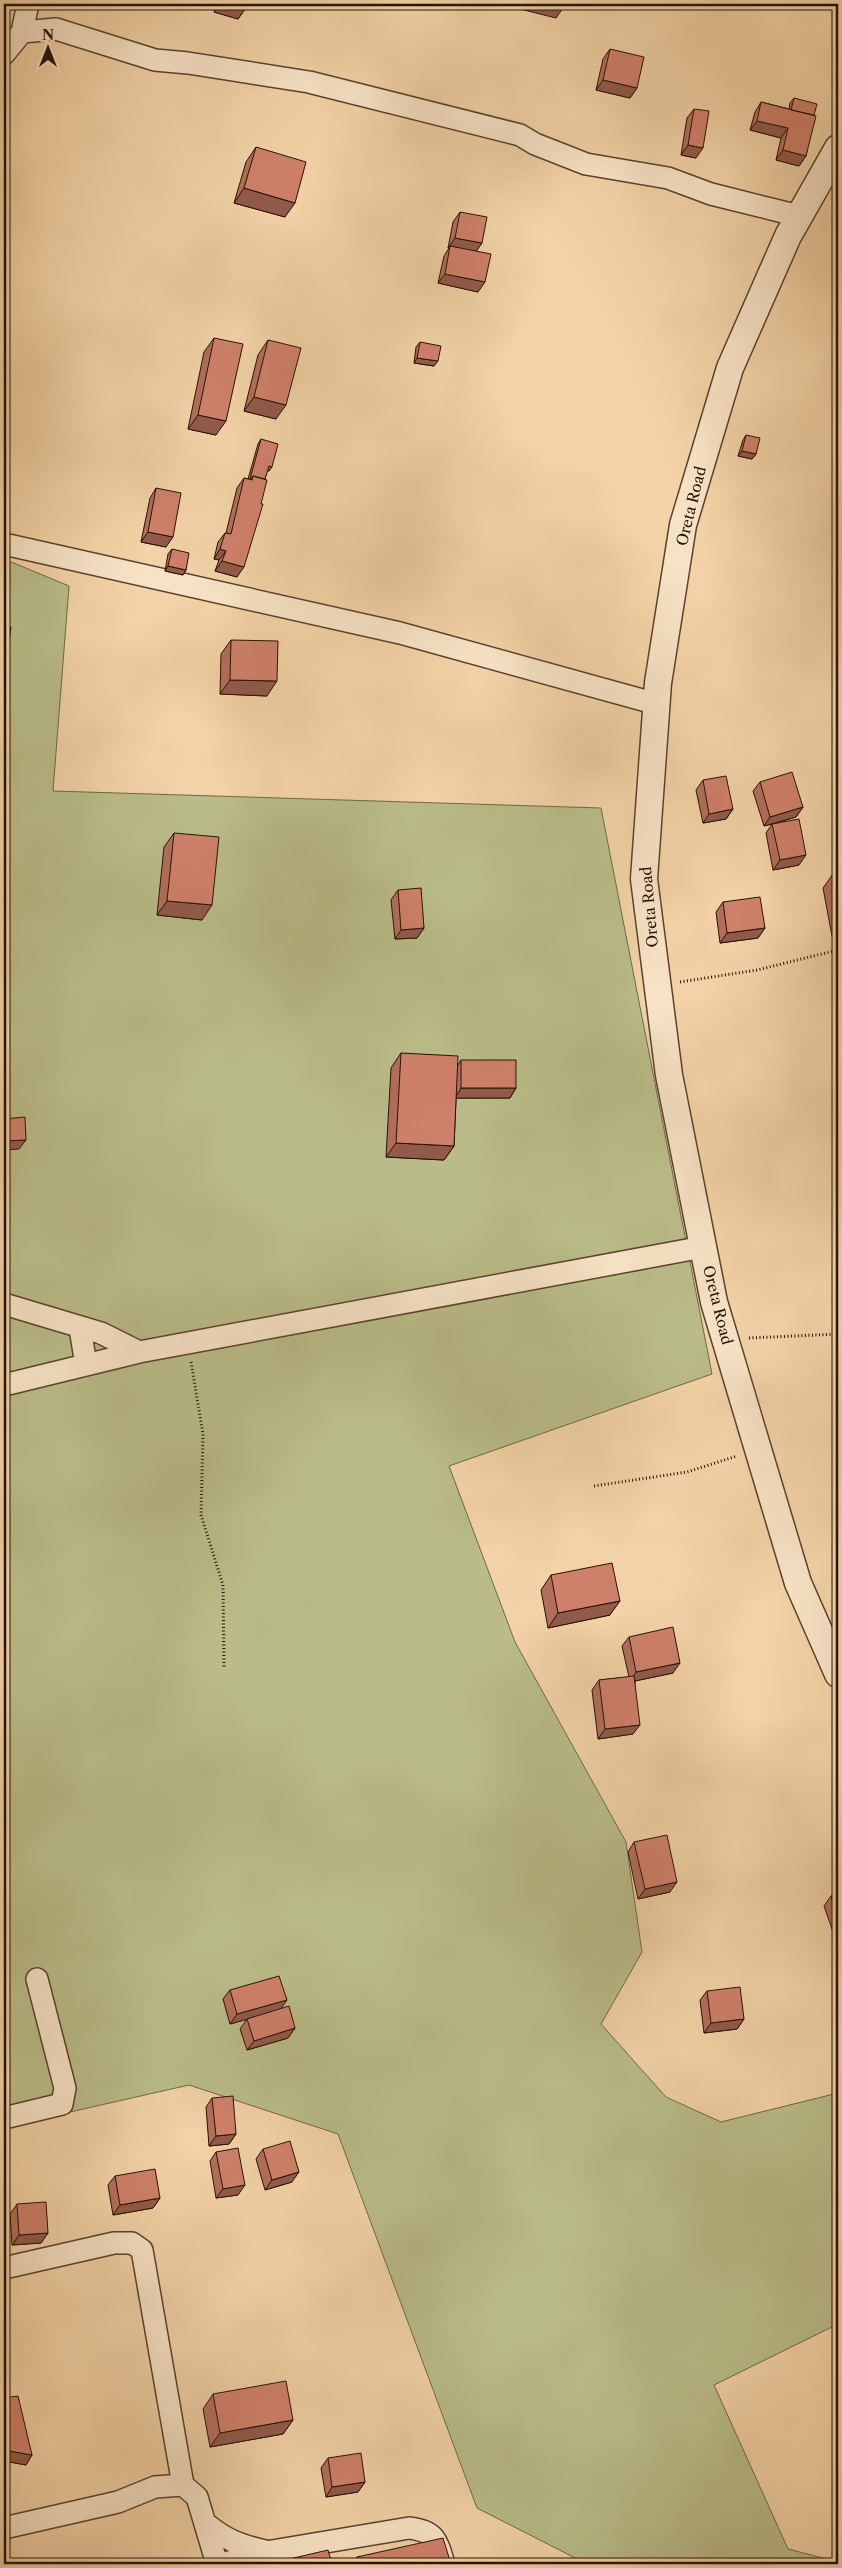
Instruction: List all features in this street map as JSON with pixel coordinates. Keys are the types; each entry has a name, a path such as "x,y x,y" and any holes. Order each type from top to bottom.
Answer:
{"street":[{"path":"4,54 22,32 28,4"},
{"path":"22,32 56,30 155,60 188,63 309,82 520,135 550,150 586,164 668,178 711,194 800,216"},
{"name":"Oreta Road","path":"838,148 788,236 730,368 684,525 657,704 644,879 669,1075 714,1302 798,1583 838,1674"},
{"path":"4,544 400,633 657,704"},
{"path":"4,1385 139,1352 703,1246"},
{"path":"4,1304 101,1333 139,1352"},
{"path":"80,1328 86,1365"},
{"path":"4,2118 62,2104 65,2088 37,1979"},
{"path":"4,2268 114,2243 132,2243 142,2250 183,2485 197,2497 217,2564"},
{"path":"4,2528 118,2502 155,2487 183,2485"},
{"path":"205,2523 225,2539 266,2552"},
{"path":"222,2564 266,2552 409,2528 424,2529 437,2539 444,2564"}],"path":[{"path":"657,985 757,970 838,950"},
{"path":"725,1338 838,1334"},
{"path":"188,1343 203,1434 201,1515 223,1585 224,1667"},
{"path":"594,1486 687,1472 758,1450"}],"green space":[{"path":"4,559 69,586 53,791 601,808 712,1374 449,1466 515,1642 626,1842 642,1952 601,2024 666,2097 721,2122 838,2093 838,2324 714,2385 788,2549 838,2562 838,2564 587,2564 477,2508 338,2134 189,2085 4,2127"}],"building":[{"path":"225,4 247,4 245,9"},
{"path":"544,4 564,4 563,8"},
{"path":"610,49 644,57 637,88 603,80"},
{"path":"794,98 817,104 814,115 791,110"},
{"path":"761,102 816,116 806,156 783,150 788,128 757,121"},
{"path":"694,109 709,111 703,148 688,145"},
{"path":"256,147 306,162 295,203 244,188"},
{"path":"460,212 487,217 482,243 455,238"},
{"path":"450,246 491,254 485,282 445,274"},
{"path":"214,338 243,344 226,421 198,415"},
{"path":"268,340 301,348 286,405 254,397"},
{"path":"420,342 441,346 438,361 417,358"},
{"path":"746,435 760,438 756,454 742,451"},
{"path":"261,439 278,444 272,467 269,466 265,479 253,476 250,479"},
{"path":"253,476 267,480 261,504 263,504 244,567 222,561 226,551 220,549 225,533 231,534 244,478 252,480"},
{"path":"156,488 181,493 173,537 148,532"},
{"path":"172,549 189,553 186,570 168,566"},
{"path":"4,626 11,627 7,656 4,655"},
{"path":"231,640 278,641 277,681 230,680"},
{"path":"792,772 803,807 770,817 760,782"},
{"path":"726,776 733,809 709,814 703,780"},
{"path":"799,819 806,855 780,860 772,824"},
{"path":"174,833 219,837 212,905 167,901"},
{"path":"838,873 838,903 833,874"},
{"path":"421,888 424,928 401,930 398,890"},
{"path":"760,897 765,928 727,933 723,902"},
{"path":"401,1053 458,1056 454,1146 396,1143"},
{"path":"461,1060 516,1060 516,1088 461,1088"},
{"path":"25,1117 26,1140 4,1141 4,1119"},
{"path":"612,1563 620,1601 558,1613 551,1575"},
{"path":"673,1627 680,1663 636,1672 629,1637"},
{"path":"634,1676 640,1725 605,1729 599,1680"},
{"path":"667,1835 677,1882 645,1889 634,1842"},
{"path":"838,1894 838,1918 831,1896"},
{"path":"279,1976 287,2000 237,2014 230,1990"},
{"path":"740,1987 744,2019 711,2023 707,1991"},
{"path":"289,2006 295,2028 254,2041 247,2019"},
{"path":"233,2096 236,2134 216,2136 212,2098"},
{"path":"290,2141 299,2172 272,2180 263,2149"},
{"path":"238,2148 245,2185 223,2189 216,2152"},
{"path":"155,2169 160,2198 120,2205 115,2176"},
{"path":"46,2202 48,2233 19,2235 17,2204"},
{"path":"286,2381 293,2420 220,2433 213,2394"},
{"path":"18,2396 32,2455 9,2451 4,2398"},
{"path":"361,2453 365,2482 332,2487 328,2458"},
{"path":"443,2538 451,2564 358,2564 357,2557"},
{"path":"328,2550 332,2564 268,2564"}]}
